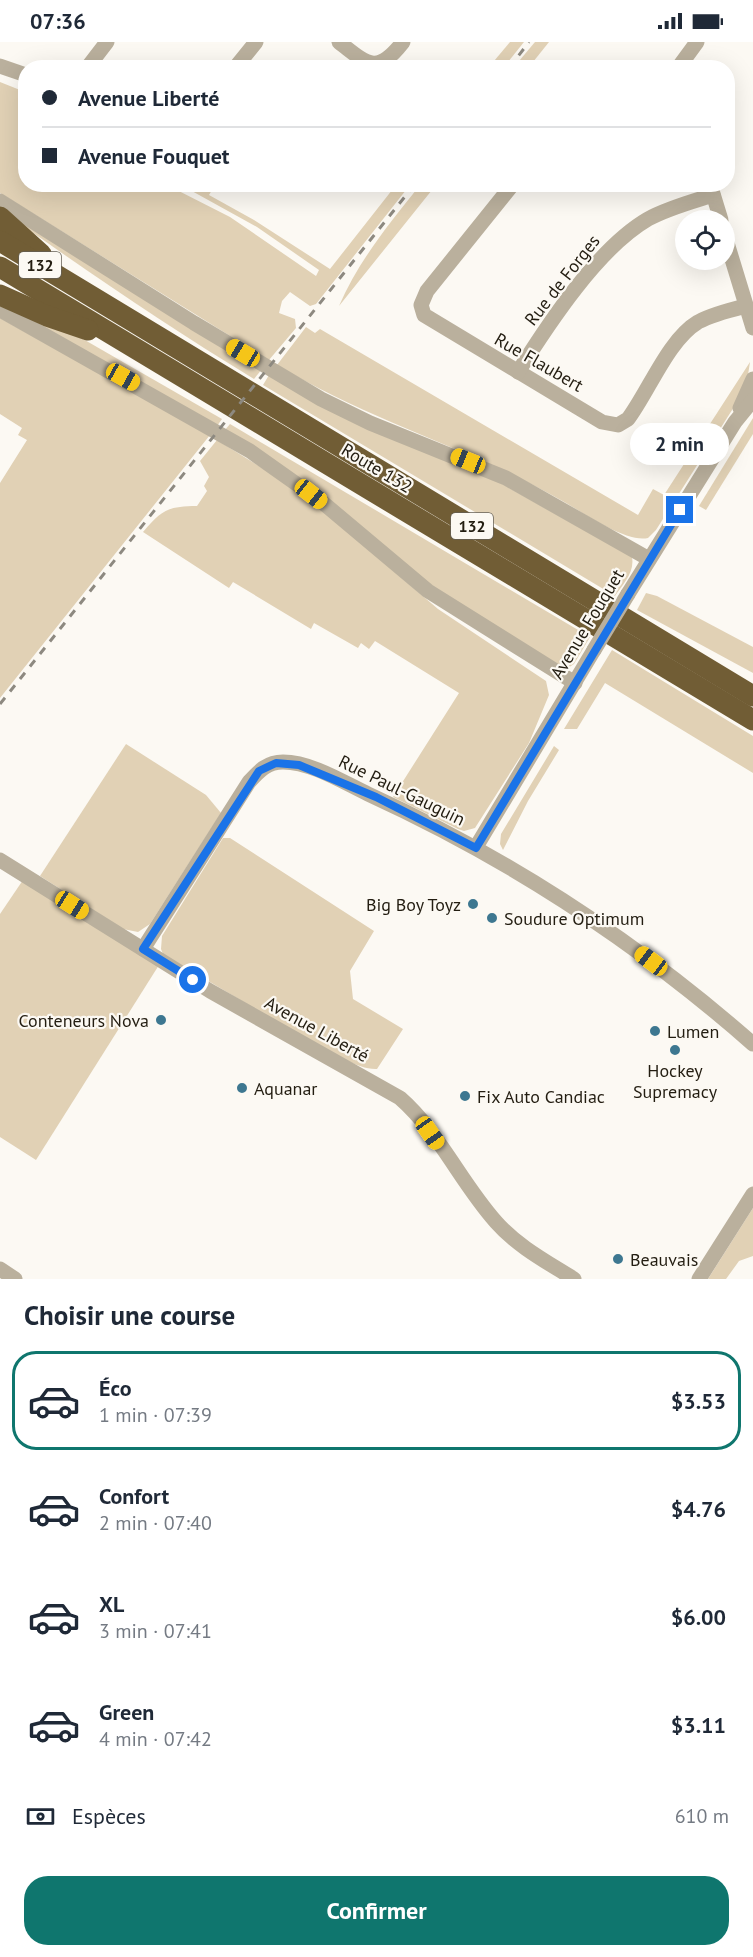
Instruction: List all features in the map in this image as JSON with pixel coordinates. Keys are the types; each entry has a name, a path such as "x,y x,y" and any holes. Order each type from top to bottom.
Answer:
{"highway":[{"path":"0,217 80,289"},
{"name":"Route 132","path":"0,241 753,696"},
{"name":"Route 132","path":"0,267 753,720"},
{"path":"0,295 47,316 128,344"},
{"path":"711,669 753,684"}],"street":[{"path":"93,60 107,42"},
{"path":"241,60 256,42"},
{"path":"339,42 364,60"},
{"path":"387,60 403,42"},
{"path":"684,60 697,42"},
{"path":"0,66 18,72"},
{"name":"Rue Flaubert","path":"507,192 427,291 421,305 427,319 602,422 618,425 632,414 686,332 707,318 746,306"},
{"name":"Rue de Forges","path":"518,372 596,262 617,242 654,216 707,192"},
{"path":"712,192 718,210"},
{"path":"0,201 194,324 313,394 370,423 506,478 649,558"},
{"path":"735,270 753,328"},
{"path":"0,310 250,451 322,502 428,591 575,682"},
{"name":"Avenue Fouquet","path":"735,422 753,379"},
{"name":"Avenue Fouquet","path":"476,848 649,558 735,422 753,400"},
{"name":"Rue Paul-Gauguin","path":"143,949 249,782 270,764 291,763 328,776 476,848 543,886 621,938 753,1044"},
{"name":"Avenue Liberté","path":"0,860 230,1003 400,1098 420,1119 496,1223 519,1244 574,1279"},
{"path":"699,1279 753,1194"},
{"path":"0,1269 15,1279"}],"shaded area":[{"path":"510,42 524,42 510,60 495,60"},
{"path":"535,42 549,42 535,60 520,60"},
{"path":"0,82 18,89 18,192 181,192 230,217 316,276 319,270 257,227 194,192 211,192 209,195 254,220 330,269 390,192 404,192 316,304 310,306 290,292 282,301 279,313 295,319 296,328 269,360 0,193"},
{"path":"414,192 430,192 339,306 365,258"},
{"path":"0,209 262,369 254,379 126,297"},
{"path":"0,305 83,339 222,419 217,426"},
{"path":"0,318 210,435 0,698 0,483 27,440 18,435 22,428 0,414"},
{"path":"306,327 315,333 320,329 638,515 653,489 664,495 750,362 746,388 656,530 648,538 639,538 606,527 531,484 348,403 277,365"},
{"path":"269,375 474,468 632,557 632,568 627,578 615,596 263,385"},
{"path":"753,418 753,434 706,510 699,506"},
{"path":"230,424 590,637 574,664 565,670 425,583 224,431"},
{"path":"217,440 280,479 334,520 438,609 546,681 549,695 529,743 475,828 464,831 458,829 393,797 459,693 375,641 369,649 361,643 358,648 314,623 311,629 233,582 229,588 143,532 166,511 178,507 197,506 207,491 204,486 209,477 200,461"},
{"path":"646,593 657,596 753,647 753,673 637,610"},
{"path":"612,650 753,736 753,773 605,683 577,729 564,729"},
{"path":"126,744 206,795 221,813 150,924 138,932 123,929 40,876"},
{"path":"554,746 559,750 528,801 503,850 500,844 501,834"},
{"path":"223,838 230,838 374,931 350,971 353,999 403,1029 377,1069 362,1067 347,1060 163,954 162,936"},
{"path":"23,880 159,965 36,1160 0,1137 0,914"},
{"path":"753,1208 753,1256 739,1261 726,1279 708,1279"}],"railway":[{"path":"515,60 529,42"},
{"path":"0,704 409,192"}],"place":[{"name":"Big Boy Toyz","path":"473,904"},
{"name":"Soudure Optimum","path":"492,918"},
{"name":"Conteneurs Nova","path":"161,1020"},
{"name":"Lumen","path":"655,1031"},
{"name":"Hockey Supremacy","path":"675,1050"},
{"name":"Aquanar","path":"242,1088"},
{"name":"Fix Auto Candiac","path":"465,1096"},
{"name":"Beauvais","path":"618,1259"}],"route":[{"path":"193,980 143,949 249,782 259,771 276,763 299,765 376,797 476,848 640,572 680,510"}]}
